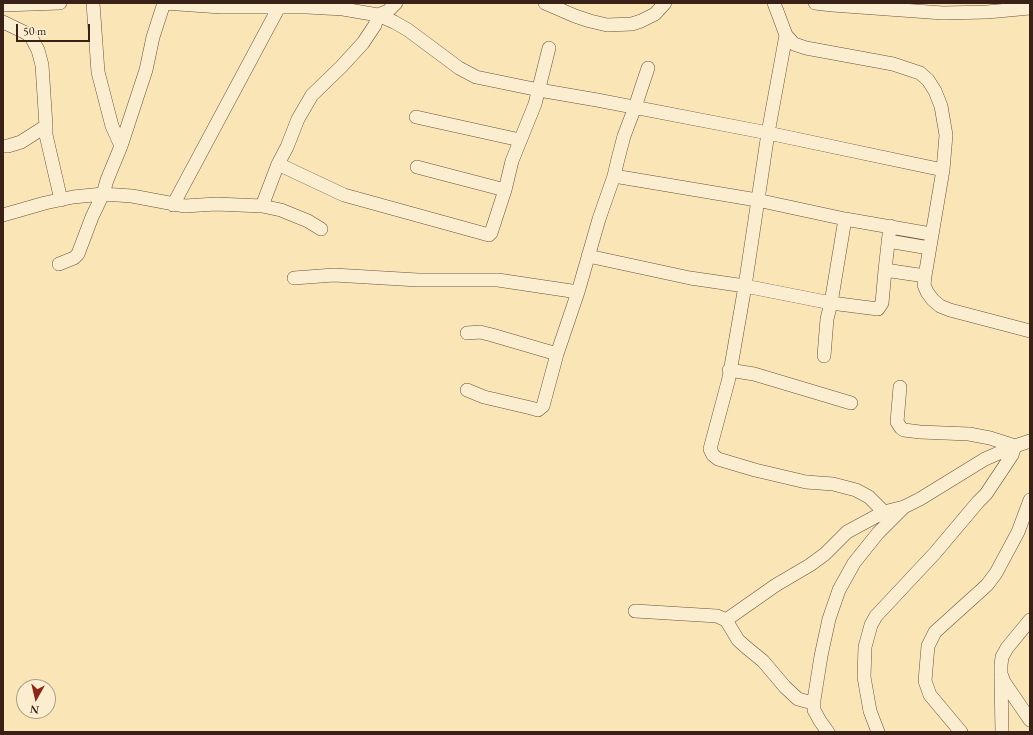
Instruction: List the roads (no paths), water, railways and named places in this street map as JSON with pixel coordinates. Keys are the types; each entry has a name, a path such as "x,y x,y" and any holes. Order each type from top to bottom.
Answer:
{"street":[{"path":"3,5 60,3"},
{"path":"92,3 98,72 112,126 121,146"},
{"path":"59,264 74,258 78,254 92,217 103,194 121,146 146,70 153,37 164,3 221,7 343,9 378,15 408,30 467,73 496,82 768,133 943,170"},
{"path":"378,15 388,11 396,3"},
{"path":"394,22 396,3"},
{"path":"545,3 590,21 607,24 632,24 642,21 655,14 665,3"},
{"path":"774,3 786,35 794,44 800,47 893,64 920,73 928,80 935,91 941,106 946,135 943,170 931,234 924,285 933,300 940,306 1030,331"},
{"path":"816,3 943,12 994,12 1030,8"},
{"path":"173,205 279,7"},
{"path":"262,206 278,164 287,147 298,119 312,94 342,67 363,43 375,25 378,15"},
{"path":"3,22 26,33 31,37 38,50 42,65 46,135 61,200"},
{"path":"786,35 757,200 745,286 724,396 710,449 713,455 718,459 755,470 806,482 833,484 856,490 869,497 884,512"},
{"path":"278,164 344,195 490,235 492,233 505,190 512,161 535,104 550,48"},
{"path":"466,390 484,398 538,410 543,406 556,354 578,292 599,219 614,176 624,136 648,68"},
{"path":"416,118 520,140"},
{"path":"3,146 22,142 46,126"},
{"path":"417,167 505,190"},
{"path":"614,176 757,200 845,219 931,234"},
{"path":"3,215 45,203 103,194 132,196 184,206 216,204 262,206 281,210 308,221 320,229"},
{"path":"824,356 828,319 845,219"},
{"path":"588,256 690,278 745,286 831,303 878,309 882,303 890,226"},
{"path":"888,241 929,248"},
{"path":"885,270 925,276"},
{"path":"294,278 334,275 418,280 498,280 578,292"},
{"path":"467,333 480,332 492,334 556,354"},
{"path":"729,370 754,374 851,403"},
{"path":"900,387 897,422 904,430 969,434 990,438 1015,446"},
{"path":"726,620 776,585 810,565 825,554 847,532 884,512 904,507 920,499 985,459 1015,446 1030,442"},
{"path":"878,732 870,711 864,677 865,647 871,625 876,616 935,553 986,494 1012,455 1015,446"},
{"path":"961,732 930,695 925,681 928,646 935,632 987,585 996,573 1018,532 1030,500"},
{"path":"828,732 814,710 814,700 829,619 839,590 854,563 878,533 904,507"},
{"path":"635,611 709,615 717,616 726,620 738,640 763,661 785,687 798,699 809,702 814,700"},
{"path":"1002,732 1002,657 1012,640 1030,620"},
{"path":"1001,674 1014,698 1030,720"}]}
